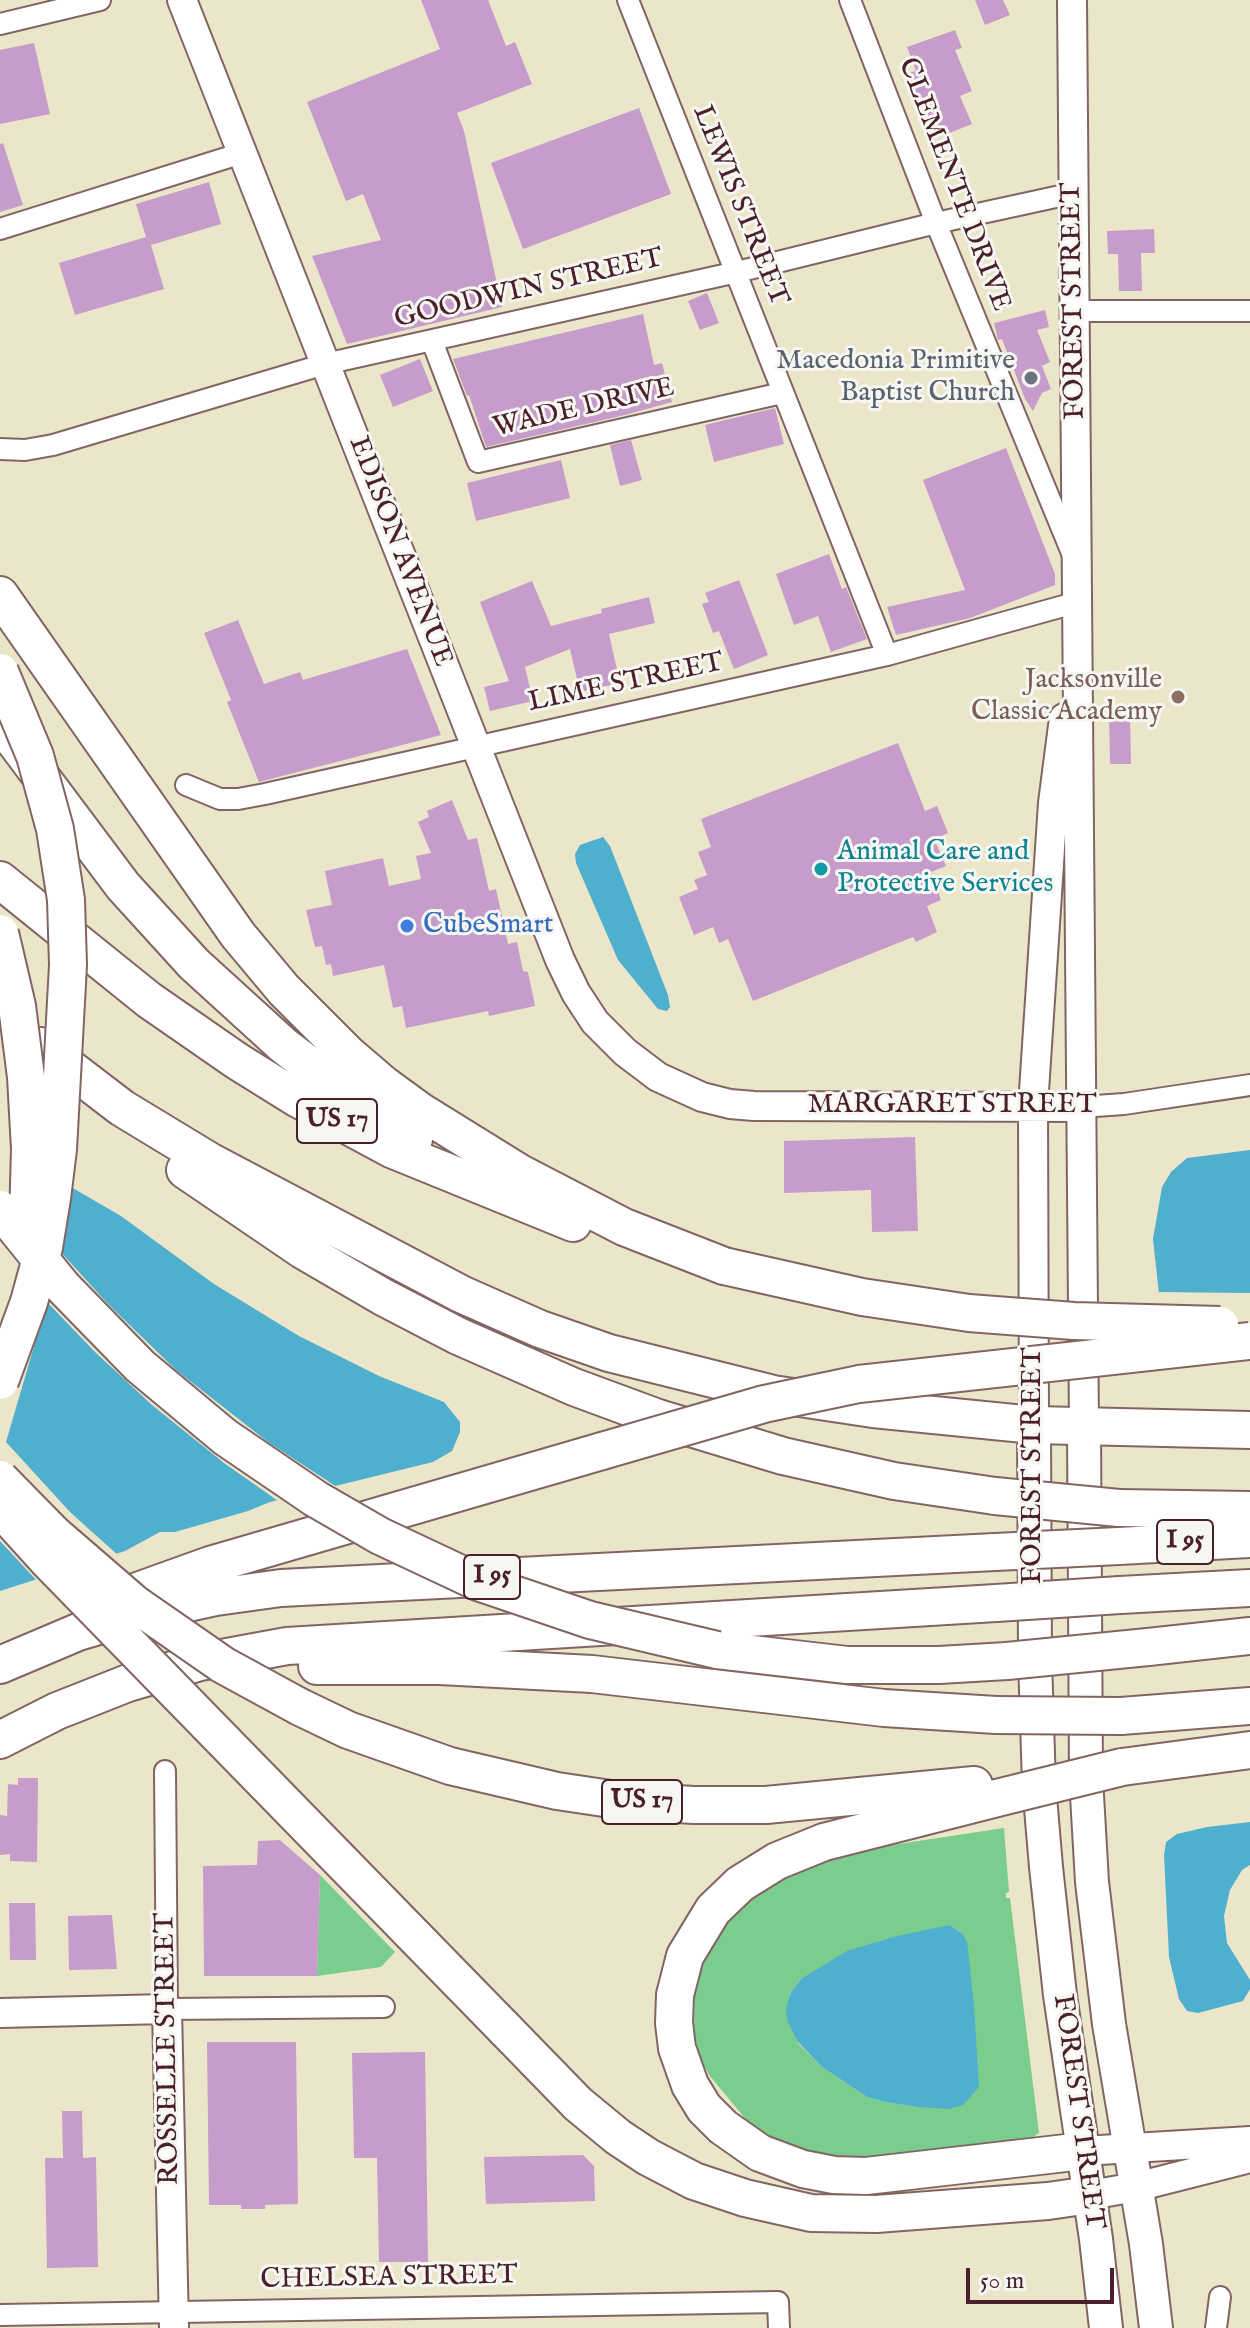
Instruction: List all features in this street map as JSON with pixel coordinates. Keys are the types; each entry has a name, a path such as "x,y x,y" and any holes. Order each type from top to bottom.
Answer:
{"highway":[{"path":"0,595 246,944 284,990 348,1054 420,1111 520,1173 624,1227 724,1266"},
{"path":"0,672 35,756 55,829 66,900 68,975 58,1149 44,1247 29,1302 0,1378"},
{"path":"0,722 123,886 169,939 219,989 283,1045 339,1088 428,1148 522,1204"},
{"name":"US 17","path":"0,880 149,1000 267,1080 391,1149 522,1204 617,1238 862,1297 969,1313 1074,1321 1250,1325"},
{"path":"0,933 23,1042 29,1113 30,1185 25,1256 0,1378"},
{"path":"0,1004 110,1111 211,1189 340,1273 458,1336 574,1387 743,1445 883,1479 995,1496 1119,1508 1250,1510"},
{"path":"41,1046 122,1108 211,1162 416,1271 540,1329 622,1357 773,1394 900,1412 1034,1425 1250,1430"},
{"path":"0,1209 42,1263 140,1366 254,1459 347,1518 412,1553 478,1582 551,1608 627,1630 728,1652 815,1663 876,1666 1043,1658 1250,1636"},
{"path":"0,1663 86,1612 183,1573 764,1404 859,1384 1250,1341"},
{"name":"US 17","path":"0,1479 80,1558 144,1611 223,1665 300,1707 360,1734 450,1766 557,1791 624,1801 694,1805 766,1805 997,1790"},
{"path":"0,1508 48,1561 578,2104 634,2148 694,2181 762,2203 811,2213 876,2214 1090,2195"},
{"name":"I 95","path":"0,1663 78,1632 142,1613 216,1597 281,1588 1250,1539"},
{"name":"I 95","path":"0,1740 82,1700 128,1683 200,1662 304,1644 1250,1588"},
{"path":"82,1700 151,1685 254,1671 314,1666 408,1665 592,1674 884,1708 996,1715 1121,1716 1250,1706"},
{"path":"1083,2151 866,2176 834,2175 803,2169 760,2153 723,2127 704,2108 690,2085 677,2048 674,2023 675,1995 685,1956 705,1920 740,1884 777,1861 824,1842 997,1790 1122,1767 1250,1750"}],"main road":[{"name":"EDISON AVENUE","path":"182,0 570,982 589,1014 609,1037 658,1077"},
{"name":"FOREST STREET","path":"1072,0 1087,1809 1102,1966 1156,2328"},
{"name":"FOREST STREET","path":"1078,602 1053,803 1033,1106 1035,1659 1039,1785 1053,1938 1106,2328"},
{"name":"MARGARET STREET","path":"658,1077 702,1097 754,1106 1081,1107"},
{"path":"0,2013 167,2009"},
{"name":"ROSSELLE STREET","path":"167,2009 174,2319"},
{"path":"1083,2151 1250,2141"},
{"path":"1090,2195 1136,2187 1250,2158"}],"street":[{"path":"0,24 100,0"},
{"name":"LEWIS STREET","path":"628,0 887,655"},
{"name":"CLEMENTE DRIVE","path":"850,0 936,223 1078,568"},
{"path":"0,229 242,153"},
{"name":"GOODWIN STREET","path":"0,449 36,449 325,364 1074,193"},
{"path":"1075,311 1250,311"},
{"name":"WADE DRIVE","path":"432,341 478,462 782,393"},
{"name":"LIME STREET","path":"186,785 210,796 238,799 887,655 1078,602"},
{"name":"MARGARET STREET","path":"1081,1107 1124,1104 1250,1085"},
{"name":"ROSSELLE STREET","path":"165,1771 167,2009"},
{"path":"167,2009 384,2007"},
{"path":"1216,2328 1220,2297"},
{"name":"CHELSEA STREET","path":"0,2315 174,2319 778,2302 779,2328"}],"green space":[{"path":"1004,1828 1009,1892 1006,1898 1010,1898 1039,2133 1020,2146 848,2161 768,2146 709,2075 700,2057 694,2031 695,1991 699,1972 728,1918 747,1898 792,1871 852,1851","holes":["950,1925 961,1932 967,1941 917,2107 867,2097 822,2067 798,2043 786,2007 790,1994 801,1979"]},
{"path":"320,1875 395,1952 381,1967 317,1976"}],"water":[{"path":"603,837 610,846 668,995 670,1007 667,1011 658,1009 618,960 576,863 575,854 580,845"},
{"path":"1250,1150 1250,1330 1159,1294 1153,1239 1162,1187 1171,1172 1187,1158"},
{"path":"71,1187 121,1216 214,1284 299,1336 379,1376 444,1402 460,1422 460,1432 452,1451 433,1462 270,1502 175,1532 160,1532 125,1551 0,1591 0,1212"},
{"path":"1250,1822 1250,1865 1242,1870 1230,1890 1224,1916 1227,1943 1250,1980 1250,1989 1243,2001 1198,2013 1187,2011 1179,1999 1169,1957 1166,1842 1177,1834"},
{"path":"950,1925 967,1941 974,2005 979,2087 963,2105 949,2109 917,2107 867,2097 822,2067 798,2042 787,2020 786,2007 790,1994 801,1979 847,1951"}],"pier":[{"path":"0,1207 58,1249 108,1304 176,1370 268,1442 340,1489 281,1503 224,1463 152,1405 47,1302 6,1442 70,1512 120,1557 39,1583 0,1541"},
{"path":"1154,1292 1250,1293 1250,1334 1166,1315"}],"building":[{"path":"421,0 488,0 506,46 515,42 532,84 457,113 464,131 502,307 347,344 312,256 381,240 363,194 346,201 307,102 440,49"},
{"path":"975,0 1003,0 1010,15 985,25"},
{"path":"955,30 962,48 955,50 972,91 960,96 972,124 929,141 906,74 916,71 907,47"},
{"path":"34,43 50,114 0,124 0,50"},
{"path":"639,108 671,194 523,249 491,163"},
{"path":"3,143 23,205 0,212 0,144"},
{"path":"209,182 221,224 151,245 164,289 75,315 59,263 146,237 136,204"},
{"path":"1154,229 1155,253 1141,253 1142,291 1119,291 1118,254 1108,254 1107,231"},
{"path":"707,293 719,323 700,330 688,301"},
{"path":"1045,310 1049,327 1037,330 1050,362 1042,366 1051,389 1042,393 1033,411 1025,399 1002,339 998,340 994,323"},
{"path":"643,314 654,365 662,363 672,402 486,447 453,359"},
{"path":"420,359 433,391 393,407 380,375"},
{"path":"775,408 784,444 714,462 705,425"},
{"path":"631,440 642,480 620,486 610,445"},
{"path":"1006,448 1055,574 1055,585 970,618 896,635 887,607 965,590 923,480"},
{"path":"561,460 570,498 476,521 467,483"},
{"path":"829,554 842,589 846,587 867,639 831,652 818,616 794,625 776,574"},
{"path":"739,580 768,655 734,669 719,631 713,633 702,604 709,602 705,593"},
{"path":"532,581 551,626 649,597 655,623 609,634 620,683 580,692 570,649 525,667 533,701 490,711 484,687 509,681 480,602"},
{"path":"238,620 264,684 300,672 303,680 407,649 441,735 259,782 204,633"},
{"path":"1109,715 1130,715 1131,764 1110,764"},
{"name":"Animal Care and Protective Services","path":"898,743 925,811 937,806 948,833 934,839 946,866 931,872 941,900 927,906 937,932 916,942 913,937 753,1001 728,939 719,943 713,927 694,935 679,897 698,889 694,880 707,875 698,852 711,847 701,819"},
{"name":"CubeSmart","path":"452,800 468,840 477,838 489,891 496,889 508,944 517,942 523,971 528,972 535,1006 489,1016 488,1011 406,1028 402,1006 393,1008 384,965 333,976 331,964 326,965 322,946 315,947 306,910 332,905 325,871 383,858 389,886 421,879 416,856 431,853 418,822 429,817 427,811"},
{"path":"915,1137 918,1231 872,1232 871,1190 784,1193 784,1141"},
{"path":"18,1778 38,1778 37,1862 10,1861 10,1854 0,1855 0,1815 7,1816 8,1784 18,1785"},
{"path":"280,1840 320,1875 317,1976 204,1976 203,1866 257,1865 258,1841"},
{"path":"9,1903 35,1903 36,1960 10,1960"},
{"path":"112,1915 117,1969 69,1970 68,1916"},
{"path":"207,2042 296,2042 298,2204 265,2205 265,2209 209,2205"},
{"path":"425,2052 428,2262 379,2262 377,2158 354,2158 352,2053"},
{"path":"62,2111 82,2111 83,2158 96,2157 98,2267 47,2268 45,2158 63,2158"},
{"path":"583,2155 594,2166 595,2201 486,2204 484,2157"}],"place":[{"name":"Macedonia Primitive Baptist Church","path":"1031,378"},
{"name":"Jacksonville Classic Academy","path":"1178,697"},
{"name":"Animal Care and Protective Services","path":"821,869"},
{"name":"CubeSmart","path":"407,926"}]}
